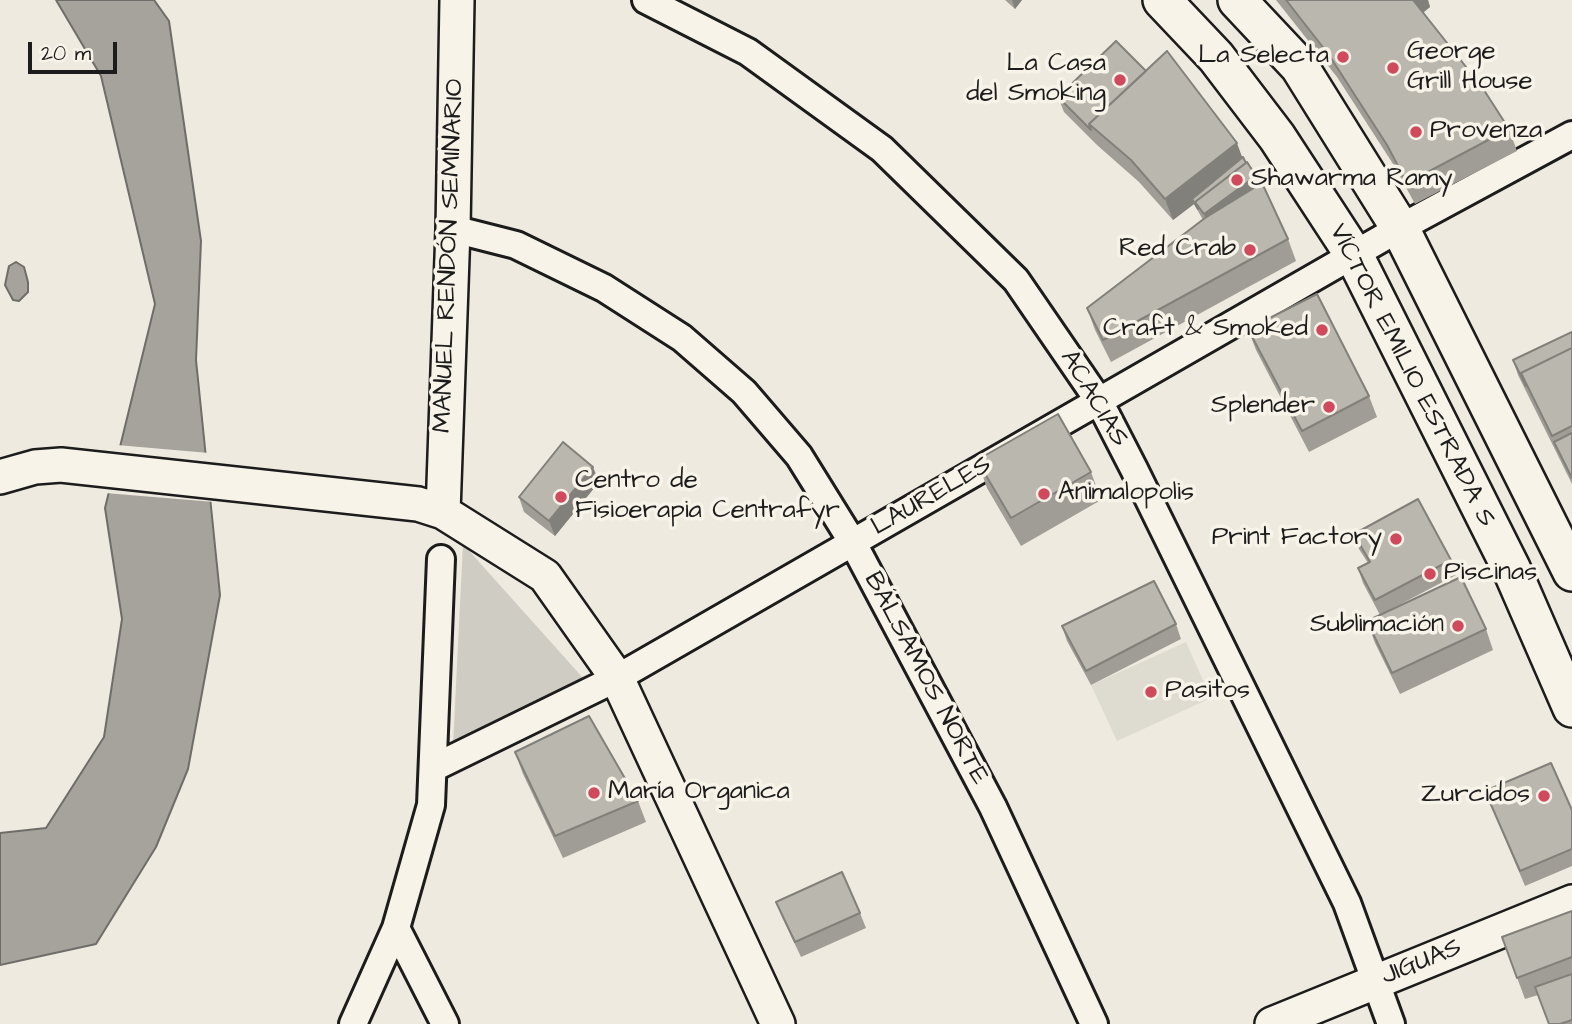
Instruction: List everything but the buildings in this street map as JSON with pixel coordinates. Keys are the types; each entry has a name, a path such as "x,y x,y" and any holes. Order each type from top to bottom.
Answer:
{"main road":[{"name":"VÍCTOR EMILIO ESTRADA S","path":"1161,0 1216,57 1277,137 1354,255 1511,568 1572,708"},
{"name":"VÍCTOR EMILIO ESTRADA S","path":"1237,0 1299,66 1400,228 1566,558"},
{"path":"1511,568 1566,558"}],"street":[{"name":"MANUEL RENDÓN SEMINARIO","path":"443,512 453,229 457,0"},
{"name":"ACACIAS","path":"646,0 748,52 882,149 1016,280 1099,401 1347,903 1378,981 1391,1024"},
{"name":"LAURELES","path":"433,768 617,678 1400,228 1572,135"},
{"name":"BÁLSAMOS NORTE","path":"453,229 516,245 604,288 682,338 744,392 799,456 853,542 993,807 1094,1024"},
{"path":"0,477 35,467 61,465 401,501 443,512 545,576 617,678 778,1024"},
{"path":"353,1024 396,928 431,805 441,559"},
{"name":"JIGUAS","path":"1272,1024 1572,902"},
{"path":"396,928 445,1024"}],"shaded area":[{"path":"56,0 154,0 169,21 201,241 196,360 220,595 188,769 156,847 96,944 0,965 0,833 46,828 104,737 122,619 105,508 155,304 101,76"},
{"path":"16,262 24,267 28,282 28,292 19,301 13,300 5,285 9,266"},
{"path":"463,544 583,678 453,745"},
{"name":"Pasitos","path":"1186,642 1211,698 1117,741 1091,685"}],"pier":[{"path":"117,445 209,453 214,502 105,493"}],"place":[{"name":"La Selecta","path":"1343,57"},
{"name":"George Grill House","path":"1393,68"},
{"name":"La Casa del Smoking","path":"1120,80"},
{"name":"Provenza","path":"1416,132"},
{"name":"Shawarma Ramy","path":"1237,180"},
{"name":"Red Crab","path":"1250,250"},
{"name":"Craft & Smoked","path":"1322,330"},
{"name":"Splender","path":"1329,407"},
{"name":"Animalopolis","path":"1044,494"},
{"name":"Centro de Fisioerapia Centrafyr","path":"561,497"},
{"name":"Print Factory","path":"1396,539"},
{"name":"Piscinas","path":"1430,574"},
{"name":"Sublimación","path":"1458,626"},
{"name":"Pasitos","path":"1151,692"},
{"name":"María Organica","path":"594,793"},
{"name":"Zurcidos","path":"1544,796"}]}
